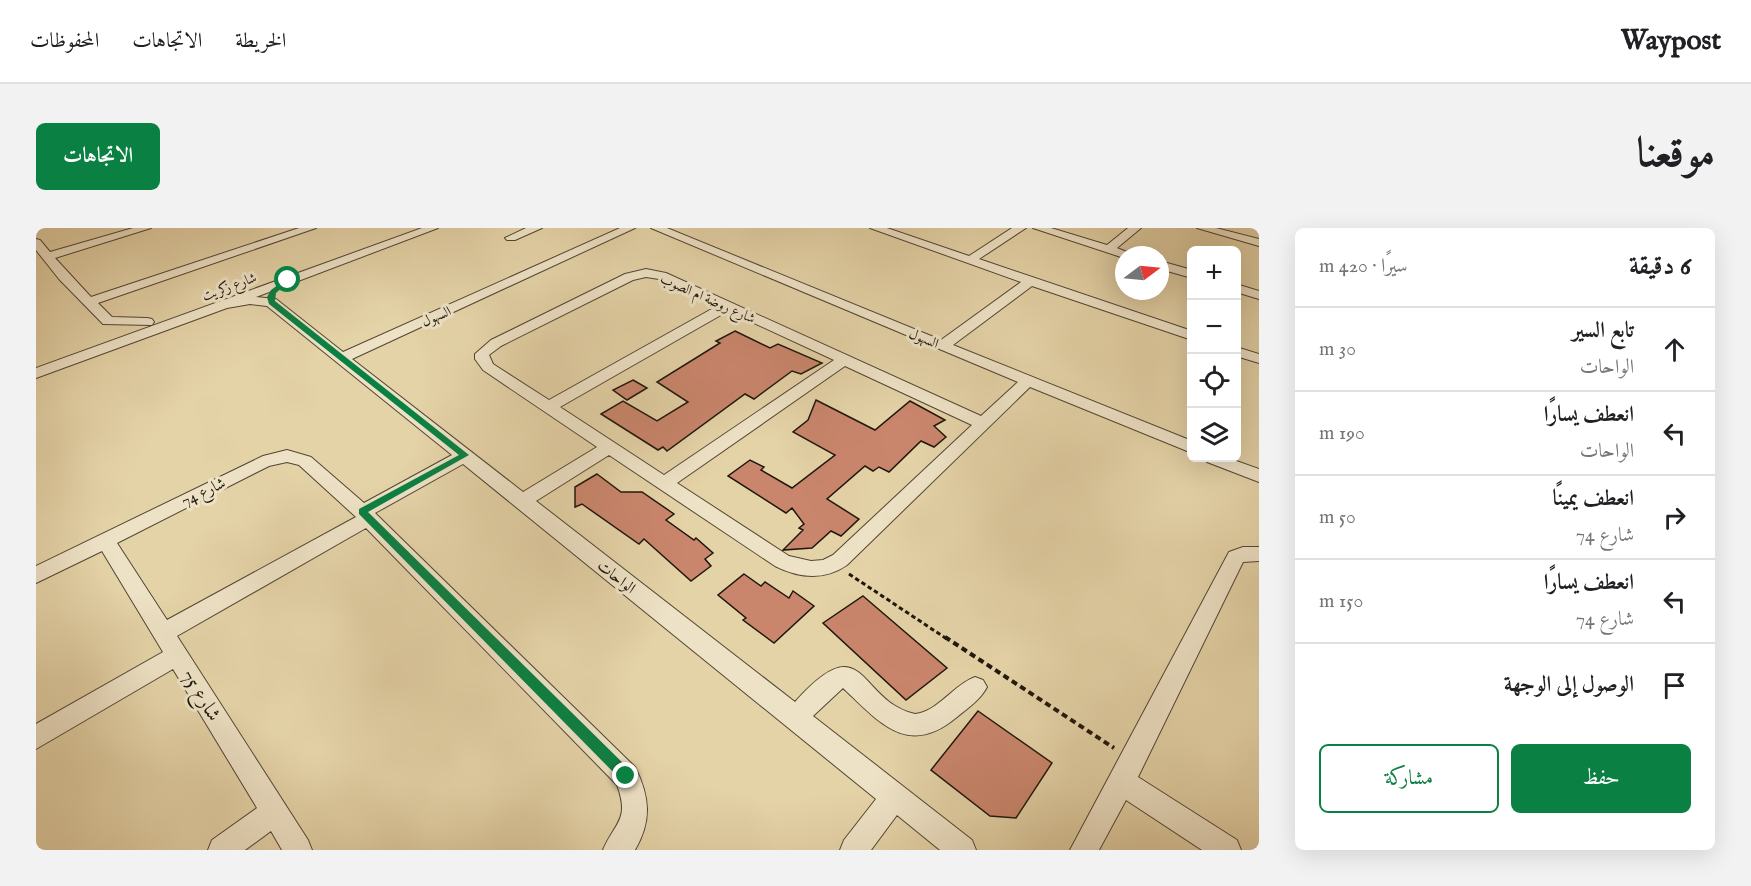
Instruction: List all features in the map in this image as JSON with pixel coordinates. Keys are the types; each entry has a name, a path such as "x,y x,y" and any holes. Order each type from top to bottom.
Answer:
{"street":[{"path":"48,256 145,228"},
{"path":"89,302 310,228"},
{"name":"شارع زكريت","path":"36,361 403,228"},
{"name":"شارع زكريت","path":"36,373 432,228"},
{"path":"511,238 536,228"},
{"name":"السهول","path":"342,358 629,228"},
{"name":"السهول","path":"657,228 1187,446"},
{"path":"876,228 1187,335"},
{"path":"970,260 1020,228"},
{"path":"1039,228 1115,251"},
{"path":"1109,249 1135,228"},
{"path":"1203,228 1259,243"},
{"path":"36,242 108,321 147,322"},
{"path":"1169,268 1187,273"},
{"name":"شارع روضة ام الصوب","path":"835,565 813,569 789,565 484,363 482,359 485,350 629,277 640,274 662,276 984,424"},
{"path":"225,303 250,300 272,302 270,297 273,292 288,280"},
{"path":"942,345 1030,281"},
{"path":"1241,290 1259,295"},
{"name":"الواحات","path":"272,302 963,850"},
{"path":"549,407 728,306"},
{"path":"94,341 104,330 108,321"},
{"path":"1241,353 1259,359"},
{"path":"664,483 844,360"},
{"path":"835,565 1028,381"},
{"path":"522,501 609,447"},
{"path":"163,633 465,455"},
{"name":"شارع 74","path":"36,574 263,462 279,457 301,458 365,515 626,776 634,796 634,820 625,842 617,850"},
{"path":"1223,462 1259,476"},
{"name":"شارع 75","path":"105,540 298,850"},
{"path":"1084,850 1236,557 1243,554 1259,554"},
{"path":"36,737 177,655"},
{"path":"796,718 830,683 843,676 848,677 900,723 913,726 930,721 975,687"},
{"path":"1127,771 1227,850"},
{"path":"854,850 895,796"},
{"path":"222,850 274,812"}],"path":[{"path":"835,565 1127,771"}],"building":[{"path":"735,331 770,348 778,344 822,363 801,374 792,371 754,399 745,394 667,451 663,447 658,450 601,414 623,401 657,421 688,402 657,382 720,343 716,341"},
{"path":"633,380 647,388 627,400 613,390"},
{"path":"816,400 875,430 910,401 945,420 934,426 946,437 934,447 921,441 889,472 879,467 873,471 865,466 827,499 859,519 841,536 831,531 812,548 783,550 803,530 799,528 804,524 792,508 786,513 728,476 750,460 764,467 761,470 792,488 835,455 793,432 808,420"},
{"path":"597,474 621,492 642,492 674,514 666,520 694,540 696,538 713,553 705,559 711,566 691,581 644,539 639,544 582,504 575,507 575,487"},
{"path":"744,574 761,586 765,582 789,598 793,591 814,606 774,643 743,620 746,618 718,595"},
{"path":"863,596 947,668 906,700 823,623"},
{"path":"978,711 1052,763 1016,818 990,816 931,770"}],"route":[{"path":"288,280 271,294 272,302 465,455 362,512 626,776"}]}
